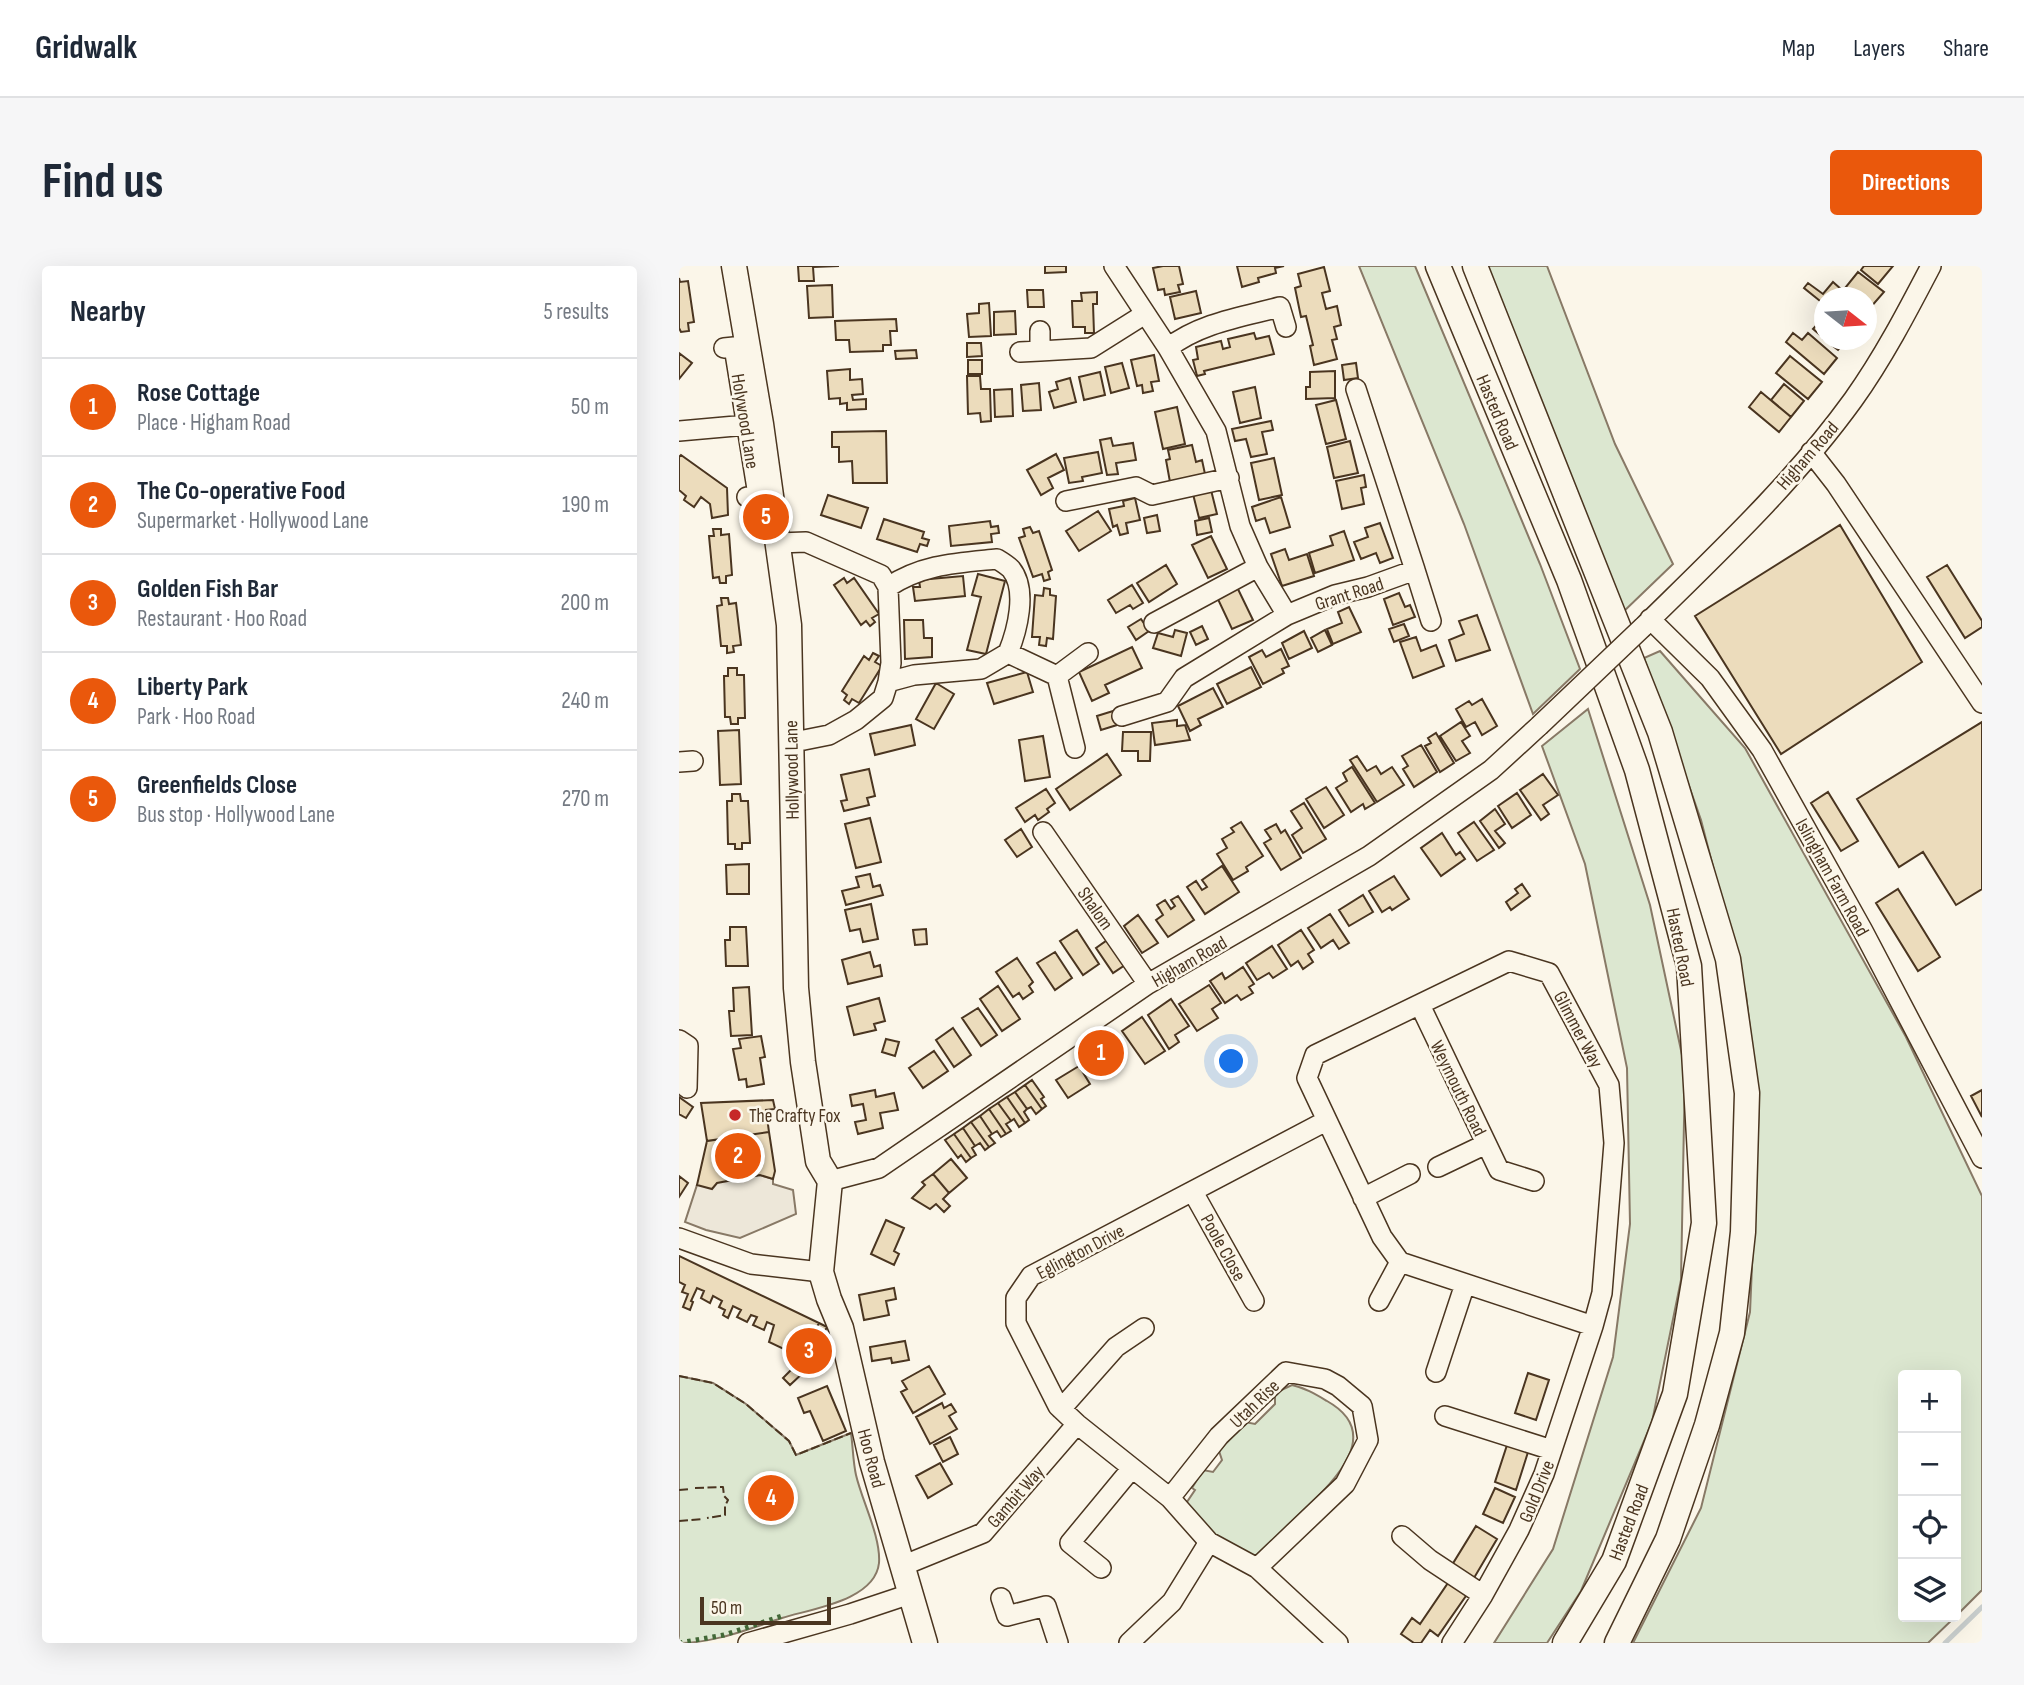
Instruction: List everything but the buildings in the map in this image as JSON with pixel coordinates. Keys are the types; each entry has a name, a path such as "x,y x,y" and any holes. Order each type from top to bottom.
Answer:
{"main road":[{"name":"Hollywood Lane","path":"734,266 754,424 778,543 789,625 796,988 803,1062 818,1161 830,1181 821,1272"},
{"name":"Hasted Road","path":"1438,266 1569,580 1637,770 1689,966 1704,1223 1675,1394 1614,1562 1565,1643"},
{"name":"Hasted Road","path":"1475,266 1660,732 1728,959 1747,1093 1743,1232 1732,1333 1707,1425 1668,1539 1617,1643"},
{"name":"Hoo Road","path":"821,1272 841,1328 872,1462 925,1643"}],"street":[{"path":"1114,266 1168,348 1216,431 1240,526 1258,567 1287,615"},
{"name":"Higham Road","path":"830,1181 879,1168 1148,984 1369,856 1491,770 1713,560 1811,452 1861,387 1896,333 1931,266"},
{"path":"1168,348 1192,332 1278,298 1286,327"},
{"path":"1020,352 1040,341 1091,348 1145,314"},
{"name":"Holywood Lane","path":"724,348 734,347 754,424 758,495 747,496"},
{"path":"1356,389 1431,621"},
{"path":"679,431 754,424"},
{"path":"1811,452 1836,484 1982,703"},
{"path":"1066,501 1136,486 1152,495 1229,478"},
{"path":"778,543 806,542 881,575 888,587 891,663 883,698 856,720 829,735 790,740"},
{"path":"888,587 901,578 930,566 997,559 1012,570 1018,589 1019,622 1008,653 981,669 914,675 888,682"},
{"path":"1154,623 1258,567"},
{"name":"Grant Road","path":"1122,716 1167,702 1184,678 1287,615 1335,595 1368,587 1415,570"},
{"name":"Islingham Farm Road","path":"1646,623 1710,678 1762,750 1863,931 1982,1158"},
{"path":"1008,653 1057,676"},
{"path":"1057,676 1088,653"},
{"path":"1057,676 1075,748"},
{"name":"Shalom","path":"1044,832 1148,984"},
{"name":"Glimmer Way","path":"1400,1262 1382,1237 1307,1078 1315,1055 1509,961 1549,973 1609,1085 1614,1143 1602,1293 1593,1326"},
{"name":"Weymouth Road","path":"1420,1005 1499,1170 1534,1181"},
{"path":"679,1040 688,1046 687,1088"},
{"name":"Eglington Drive","path":"1257,1567 1209,1542 1170,1498 1062,1409 1016,1323 1016,1298 1031,1276 1326,1121"},
{"path":"1438,1167 1486,1144"},
{"path":"1363,1198 1409,1174"},
{"name":"Poole Close","path":"1193,1192 1254,1301"},
{"path":"679,1238 751,1264 821,1272"},
{"path":"1379,1301 1400,1262 1593,1326"},
{"path":"1436,1372 1465,1284"},
{"name":"Gold Drive","path":"1452,1643 1483,1595 1519,1530 1552,1450 1593,1326"},
{"path":"1062,1409 1116,1347 1145,1328"},
{"name":"Utah Rise","path":"1170,1498 1219,1436 1286,1371 1337,1379 1362,1406 1368,1440 1345,1485 1257,1567"},
{"path":"1445,1416 1552,1450"},
{"name":"Gambit Way","path":"902,1566 983,1533 1077,1424"},
{"path":"1101,1568 1070,1542 1132,1468"},
{"path":"1402,1536 1430,1560 1483,1595"},
{"path":"1129,1643 1172,1602 1209,1542"},
{"path":"1257,1567 1338,1643"},
{"path":"748,1643 910,1594"},
{"path":"1001,1598 1007,1616 1046,1606 1058,1643"}],"green space":[{"path":"1359,266 1415,266 1540,564 1580,669 1533,714 1464,524"},
{"path":"1483,266 1547,266 1615,444 1673,564 1620,615"},
{"path":"1660,651 1745,748 1906,1037 1982,1196 1982,1590 1961,1611 1961,1370 1898,1370 1898,1622 1950,1622 1928,1643 1633,1643 1701,1508 1750,1312 1759,1106 1746,995 1701,820 1644,658"},
{"path":"1588,709 1650,905 1685,1069 1681,1280 1652,1422 1581,1591 1547,1643 1494,1643 1553,1549 1613,1357 1630,1224 1627,1068 1585,864 1542,746"},
{"path":"679,1376 713,1383 746,1404 789,1441 796,1455 851,1433 856,1475 879,1553 875,1576 866,1586 854,1595 824,1607 718,1638 679,1643"},
{"path":"1292,1385 1327,1401 1344,1414 1352,1427 1353,1442 1349,1456 1329,1484 1256,1557 1242,1557 1185,1510 1187,1502 1203,1470 1213,1472 1222,1460 1219,1451 1245,1422 1255,1424 1275,1404 1275,1393"}],"shaded area":[{"path":"760,1175 773,1179 773,1184 793,1190 796,1214 740,1238 685,1222 697,1185"}],"waterway":[{"path":"1945,1643 1982,1607"}],"hedge":[{"path":"679,1643 724,1635 782,1616"}],"fence":[{"path":"679,1376 713,1383 746,1404 789,1441 796,1455 851,1433"},
{"path":"695,1488 723,1487 724,1496 728,1500 725,1515 707,1518"},
{"path":"679,1490 691,1489"},
{"path":"679,1521 702,1519"}],"place":[{"name":"Greenfields Close","path":"766,517"},
{"name":"Rose Cottage","path":"1101,1053"},
{"name":"The Crafty Fox","path":"735,1115"},
{"name":"The Co-operative Food","path":"738,1156"},
{"name":"Golden Fish Bar","path":"809,1351"},
{"name":"Liberty Park","path":"771,1498"}]}
